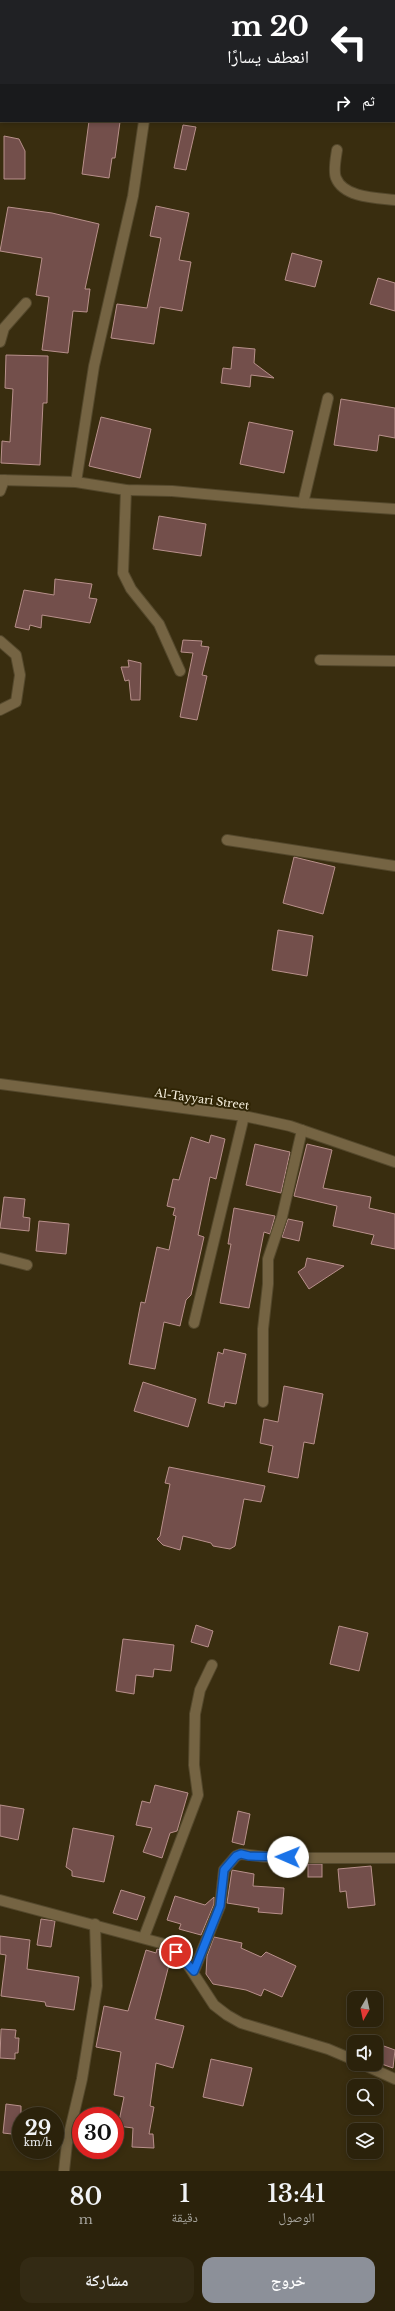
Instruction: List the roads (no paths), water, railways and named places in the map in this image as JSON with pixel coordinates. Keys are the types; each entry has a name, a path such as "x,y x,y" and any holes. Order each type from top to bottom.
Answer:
{"street":[{"path":"76,482 94,366 133,196 144,122"},
{"path":"337,150 335,177 343,187 353,193 395,200"},
{"path":"0,342 4,328 26,303"},
{"path":"303,504 328,398"},
{"path":"0,491 2,480 76,482 126,490 172,491 303,504 395,509"},
{"path":"126,490 122,573 159,624 180,670"},
{"path":"0,641 16,655 20,675 16,702 0,710"},
{"path":"320,660 395,661"},
{"path":"227,840 395,866"},
{"name":"Al-Tayyari Street","path":"0,1084 244,1116 302,1130 395,1162"},
{"path":"194,1323 244,1116"},
{"path":"263,1402 263,1329 268,1284 268,1259 282,1217 302,1130"},
{"path":"0,1258 27,1265"},
{"path":"144,1937 198,1795 194,1765 195,1714 200,1690 212,1666"},
{"path":"194,1971 220,1906 224,1870 236,1856 241,1854 274,1858 395,1858"},
{"path":"0,1900 144,1937 168,1945 194,1971 206,1994 214,2005 226,2015 241,2023 328,2049 347,2057"},
{"path":"64,2171 67,2143 82,2079 97,1986 95,1924"},
{"path":"377,2071 395,2079"}]}
